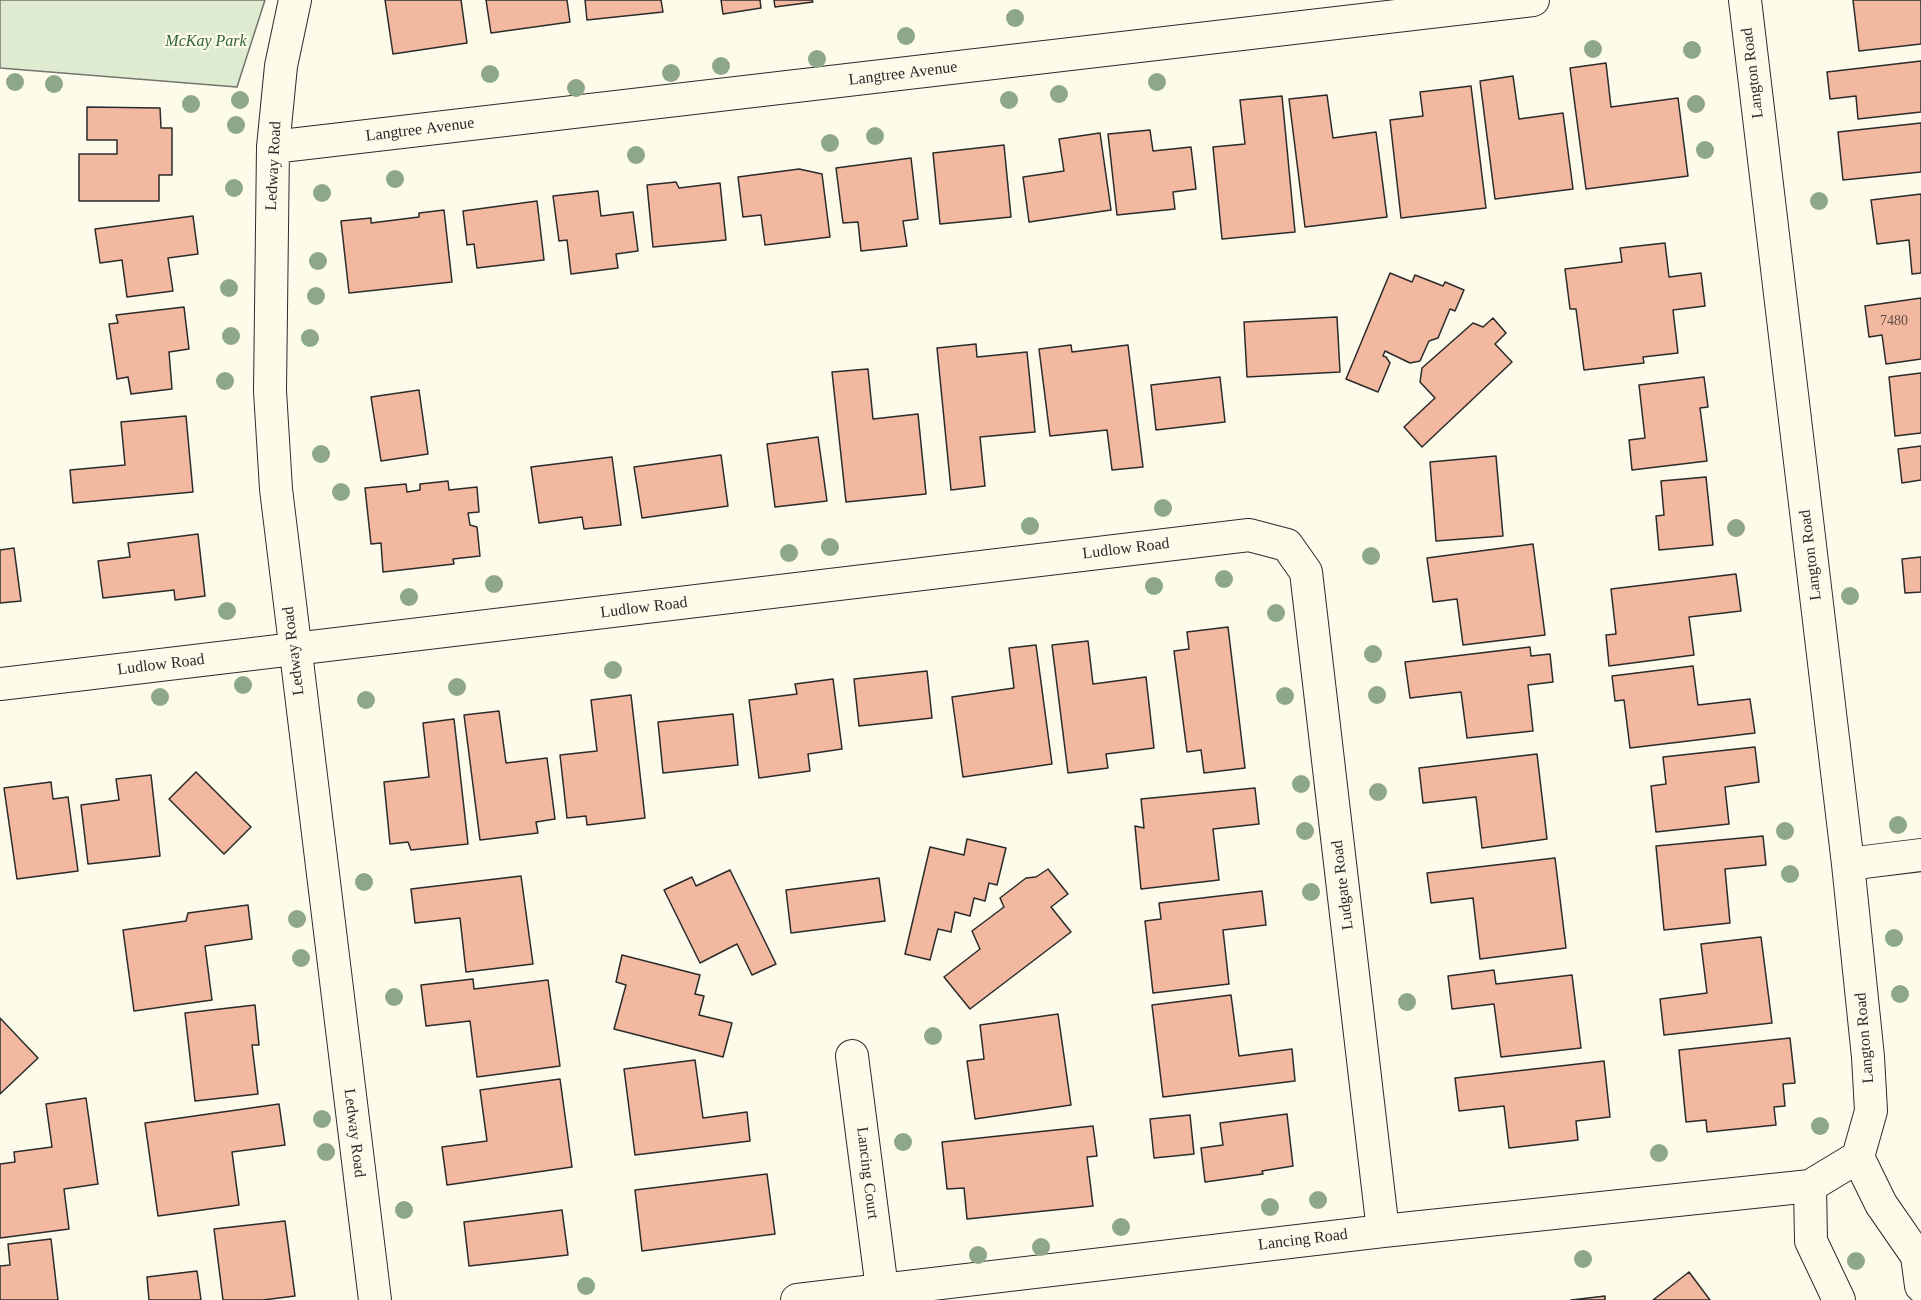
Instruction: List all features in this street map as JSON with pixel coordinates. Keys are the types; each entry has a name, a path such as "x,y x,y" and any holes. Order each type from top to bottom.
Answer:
{"street":[{"name":"Ledway Road","path":"295,0 280,66 273,147 270,391 276,489 375,1300"},
{"name":"Langtree Avenue","path":"273,147 1533,0"},
{"name":"Langton Road","path":"1744,0 1848,864 1868,1057 1871,1111 1858,1157"},
{"name":"Ludlow Road","path":"0,684 1249,535 1287,545"},
{"name":"Ludgate Road","path":"1287,545 1306,572 1383,1231"},
{"path":"1848,864 1921,855"},
{"name":"Lancing Court","path":"852,1056 882,1289"},
{"path":"1858,1157 1881,1204 1917,1256 1921,1286"},
{"name":"Lancing Road","path":"797,1300 1383,1231 1809,1186 1858,1157"},
{"path":"1809,1186 1811,1240 1839,1300"}],"green space":[{"name":"McKay Park","path":"0,0 265,0 237,87 0,68"}],"building":[{"path":"385,0 461,0 467,43 393,54"},
{"path":"486,0 567,0 570,22 491,33"},
{"path":"585,0 661,0 663,12 587,20"},
{"path":"721,0 760,0 761,8 723,14"},
{"path":"774,0 812,0 813,2 775,7"},
{"path":"1853,0 1921,0 1921,44 1859,51"},
{"path":"1921,61 1921,112 1858,119 1856,96 1830,99 1827,72"},
{"path":"1606,63 1611,107 1678,98 1688,176 1586,189 1570,68"},
{"path":"1513,76 1519,119 1563,113 1573,189 1495,199 1480,81"},
{"path":"1471,86 1486,208 1401,218 1390,120 1423,116 1420,92"},
{"path":"1327,95 1333,138 1376,132 1387,217 1305,227 1289,99"},
{"path":"1282,96 1295,232 1222,239 1213,147 1245,144 1240,100"},
{"path":"87,107 160,108 161,128 172,128 172,175 159,175 159,201 79,201 79,154 117,154 117,140 87,140"},
{"path":"1921,123 1921,172 1843,180 1838,132"},
{"path":"1150,130 1153,151 1191,147 1196,189 1173,192 1175,209 1117,215 1108,134"},
{"path":"1100,133 1111,210 1029,222 1023,177 1064,171 1059,139"},
{"path":"1004,145 1011,217 940,224 933,153"},
{"path":"911,158 918,219 903,221 907,246 861,251 858,222 843,223 836,168"},
{"path":"799,169 822,174 830,237 765,245 761,215 743,217 738,177"},
{"path":"676,182 679,188 720,183 726,240 653,247 647,185"},
{"path":"598,191 601,216 633,212 638,251 616,254 618,268 571,274 567,240 559,241 553,196"},
{"path":"1921,194 1921,273 1912,274 1909,240 1877,244 1871,200"},
{"path":"537,201 544,260 477,268 474,244 467,245 463,211"},
{"path":"444,210 452,282 349,293 341,221 371,218 371,223 419,217 419,213"},
{"path":"193,216 198,254 168,258 173,291 127,297 122,260 100,263 95,229"},
{"path":"1665,243 1669,277 1701,273 1705,306 1673,310 1678,353 1643,357 1644,363 1584,370 1576,309 1570,309 1565,269 1622,262 1620,248"},
{"path":"1390,273 1412,282 1415,275 1443,286 1445,282 1464,290 1455,311 1450,309 1438,338 1429,341 1420,361 1410,363 1385,351 1383,356 1390,363 1378,392 1346,379"},
{"path":"1921,298 1921,359 1886,364 1882,335 1869,337 1865,306"},
{"path":"184,307 189,349 169,352 172,389 131,394 128,377 117,379 109,324 118,323 116,315"},
{"path":"1337,317 1340,372 1247,377 1244,322"},
{"path":"1493,318 1506,333 1495,344 1512,362 1422,447 1404,427 1435,398 1420,382 1422,368 1473,323 1483,327"},
{"path":"976,344 977,357 1027,352 1035,432 980,437 985,486 951,490 937,348"},
{"path":"1071,345 1072,352 1128,345 1143,467 1112,470 1107,430 1050,436 1039,349"},
{"path":"868,369 873,419 918,414 926,494 846,502 832,372"},
{"path":"1921,373 1921,433 1895,436 1889,377"},
{"path":"1220,377 1225,422 1156,430 1151,385"},
{"path":"1704,377 1708,407 1700,408 1707,461 1632,470 1629,440 1645,438 1639,385"},
{"path":"419,390 428,454 381,461 371,397"},
{"path":"186,416 193,492 73,503 70,470 125,465 121,422"},
{"path":"818,437 827,501 775,507 767,444"},
{"path":"1921,446 1921,480 1902,483 1898,449"},
{"path":"721,455 728,506 642,518 634,467"},
{"path":"1496,456 1503,536 1436,541 1430,462"},
{"path":"612,457 621,525 584,529 582,517 539,523 531,467"},
{"path":"1706,477 1713,545 1659,550 1656,516 1664,515 1661,481"},
{"path":"448,481 449,490 477,487 479,512 468,513 470,525 477,527 480,556 453,559 454,564 383,572 381,543 371,544 365,488 406,484 407,492 420,490 420,484"},
{"path":"198,534 205,596 175,600 174,590 103,598 98,561 130,557 128,543"},
{"path":"1533,544 1545,635 1463,645 1457,599 1433,602 1427,558"},
{"path":"14,548 21,601 0,603 0,550"},
{"path":"1921,557 1921,592 1905,593 1902,559"},
{"path":"1736,574 1741,611 1689,617 1694,655 1609,666 1606,635 1616,634 1611,589"},
{"path":"1228,627 1245,768 1204,773 1201,750 1187,752 1174,651 1189,649 1187,632"},
{"path":"1088,641 1093,684 1146,677 1154,748 1106,754 1108,768 1068,773 1052,645"},
{"path":"1036,645 1052,764 963,777 952,697 1014,688 1009,648"},
{"path":"1530,647 1531,656 1550,654 1553,682 1528,685 1533,731 1467,738 1461,692 1410,698 1405,662"},
{"path":"1693,666 1698,705 1750,699 1755,733 1630,748 1624,700 1615,701 1612,676"},
{"path":"927,671 932,718 859,726 854,679"},
{"path":"833,679 842,749 808,754 810,771 759,778 749,700 797,694 795,684"},
{"path":"631,695 645,818 587,825 586,816 567,818 560,755 597,751 591,700"},
{"path":"499,711 506,763 547,758 555,819 536,822 538,833 480,840 464,715"},
{"path":"733,714 738,765 663,773 658,722"},
{"path":"454,719 468,844 411,850 408,842 390,844 384,782 429,777 423,723"},
{"path":"1755,747 1759,782 1725,787 1729,824 1656,832 1651,786 1666,784 1663,757"},
{"path":"1537,754 1547,839 1482,848 1476,797 1423,803 1419,768"},
{"path":"196,772 251,827 224,854 169,799"},
{"path":"151,775 160,856 88,864 81,805 119,800 116,779"},
{"path":"51,782 53,799 68,797 78,871 17,879 4,788"},
{"path":"1255,788 1259,824 1213,829 1219,880 1141,889 1135,826 1144,828 1141,799"},
{"path":"1763,836 1766,865 1725,869 1730,923 1664,930 1656,846"},
{"path":"967,839 1006,848 997,885 989,883 985,901 974,898 970,916 955,912 951,932 938,929 930,960 905,954 930,847 964,855"},
{"path":"1555,858 1566,948 1480,959 1473,898 1431,903 1427,873"},
{"path":"1048,869 1068,894 1051,907 1071,932 970,1009 944,977 980,949 972,931 1004,907 1000,898 1026,878 1036,877"},
{"path":"730,870 776,964 752,975 737,944 700,963 664,890 692,877 696,886"},
{"path":"521,876 533,964 466,972 460,918 415,923 411,889"},
{"path":"879,878 885,921 791,933 786,890"},
{"path":"1262,891 1266,925 1223,930 1229,984 1153,993 1145,921 1161,919 1159,903"},
{"path":"248,905 252,939 205,946 212,1000 134,1011 123,930 186,921 188,913"},
{"path":"1761,937 1772,1023 1664,1035 1660,999 1707,993 1701,944"},
{"path":"622,955 700,975 695,994 704,996 699,1015 732,1023 723,1057 614,1029 626,985 616,982"},
{"path":"1494,970 1496,984 1572,975 1581,1048 1501,1057 1494,1004 1452,1009 1448,976"},
{"path":"473,979 474,989 548,980 560,1066 477,1077 470,1021 426,1026 421,985"},
{"path":"1231,995 1239,1056 1292,1049 1295,1081 1163,1097 1152,1005"},
{"path":"255,1005 259,1045 252,1045 258,1094 195,1101 185,1013"},
{"path":"1058,1014 1071,1105 975,1119 967,1061 984,1059 980,1025"},
{"path":"0,1018 38,1058 0,1094"},
{"path":"1790,1038 1795,1083 1783,1084 1785,1106 1774,1107 1776,1125 1707,1132 1706,1120 1686,1122 1679,1050"},
{"path":"695,1060 703,1118 747,1112 750,1141 635,1155 624,1069"},
{"path":"1604,1061 1610,1117 1576,1121 1578,1140 1509,1148 1504,1106 1459,1111 1455,1078"},
{"path":"560,1079 572,1167 447,1185 442,1147 487,1141 480,1090"},
{"path":"86,1098 98,1184 64,1189 69,1229 0,1238 0,1164 15,1162 14,1152 52,1147 46,1104"},
{"path":"279,1104 285,1145 232,1152 239,1205 158,1216 145,1123"},
{"path":"1287,1114 1293,1166 1262,1171 1263,1174 1205,1182 1201,1148 1223,1145 1220,1123"},
{"path":"1190,1115 1194,1154 1154,1158 1150,1119"},
{"path":"1093,1126 1097,1156 1087,1157 1093,1206 967,1219 964,1188 947,1189 942,1142"},
{"path":"767,1174 775,1234 642,1251 635,1190"},
{"path":"562,1210 568,1255 469,1266 464,1222"},
{"path":"285,1221 295,1296 263,1300 223,1300 214,1229"},
{"path":"51,1239 58,1300 0,1300 0,1266 10,1265 8,1244"},
{"path":"197,1271 201,1300 149,1300 147,1277"},
{"path":"1689,1272 1710,1300 1653,1300"},
{"path":"1605,1296 1605,1300 1571,1300"}]}
